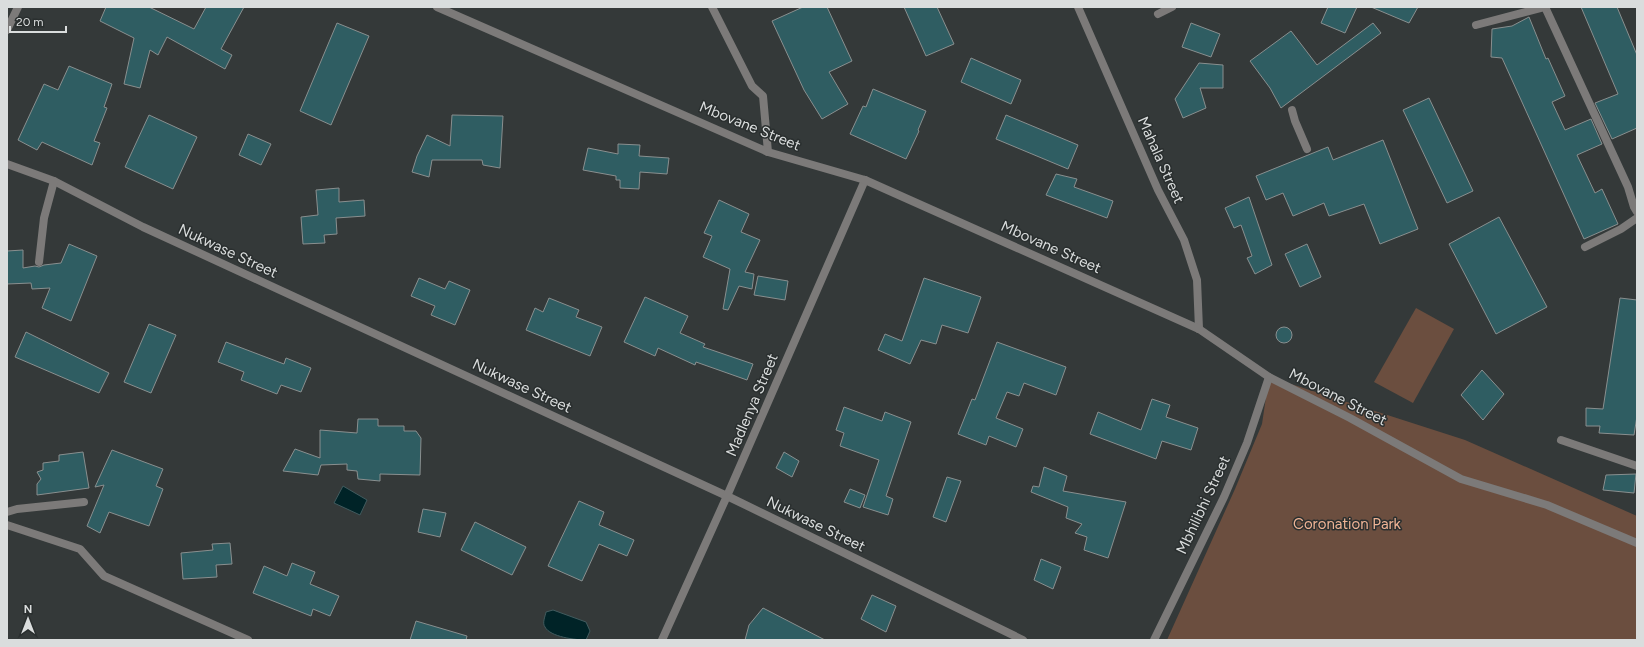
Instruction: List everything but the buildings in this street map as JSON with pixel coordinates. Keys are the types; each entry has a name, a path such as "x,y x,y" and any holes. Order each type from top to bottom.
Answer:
{"street":[{"path":"7,30 18,7"},
{"name":"Mbovane Street","path":"437,7 768,152 865,180 1199,329 1269,377 1350,418 1461,479 1547,506 1637,543"},
{"path":"712,7 752,86 763,96 768,152"},
{"name":"Mahala Street","path":"1078,7 1158,190 1184,240 1197,280 1199,329"},
{"path":"1158,14 1172,7"},
{"path":"1476,25 1545,7 1628,187 1637,212"},
{"path":"1292,110 1297,127 1307,149"},
{"name":"Nukwase Street","path":"7,164 54,181 143,227 727,496 1024,640"},
{"name":"Madlenya Street","path":"662,640 727,496 865,180"},
{"path":"39,262 44,218 54,181"},
{"path":"1585,247 1621,230 1637,218"},
{"name":"Mbhilibhi Street","path":"1154,640 1224,497 1247,443 1269,377"},
{"path":"1561,440 1637,466"},
{"path":"7,512 17,509 84,502"},
{"path":"7,525 80,549 104,576 248,640"}],"green space":[{"path":"1416,308 1454,329 1413,403 1374,382"},
{"name":"Coronation Park","path":"1269,377 1465,440 1637,516 1637,640 1167,640 1235,489 1262,424"}],"water":[{"path":"343,486 367,500 360,515 334,503"},
{"path":"553,610 586,622 590,631 586,640 558,636 548,630 544,625 544,618 546,612"}]}
